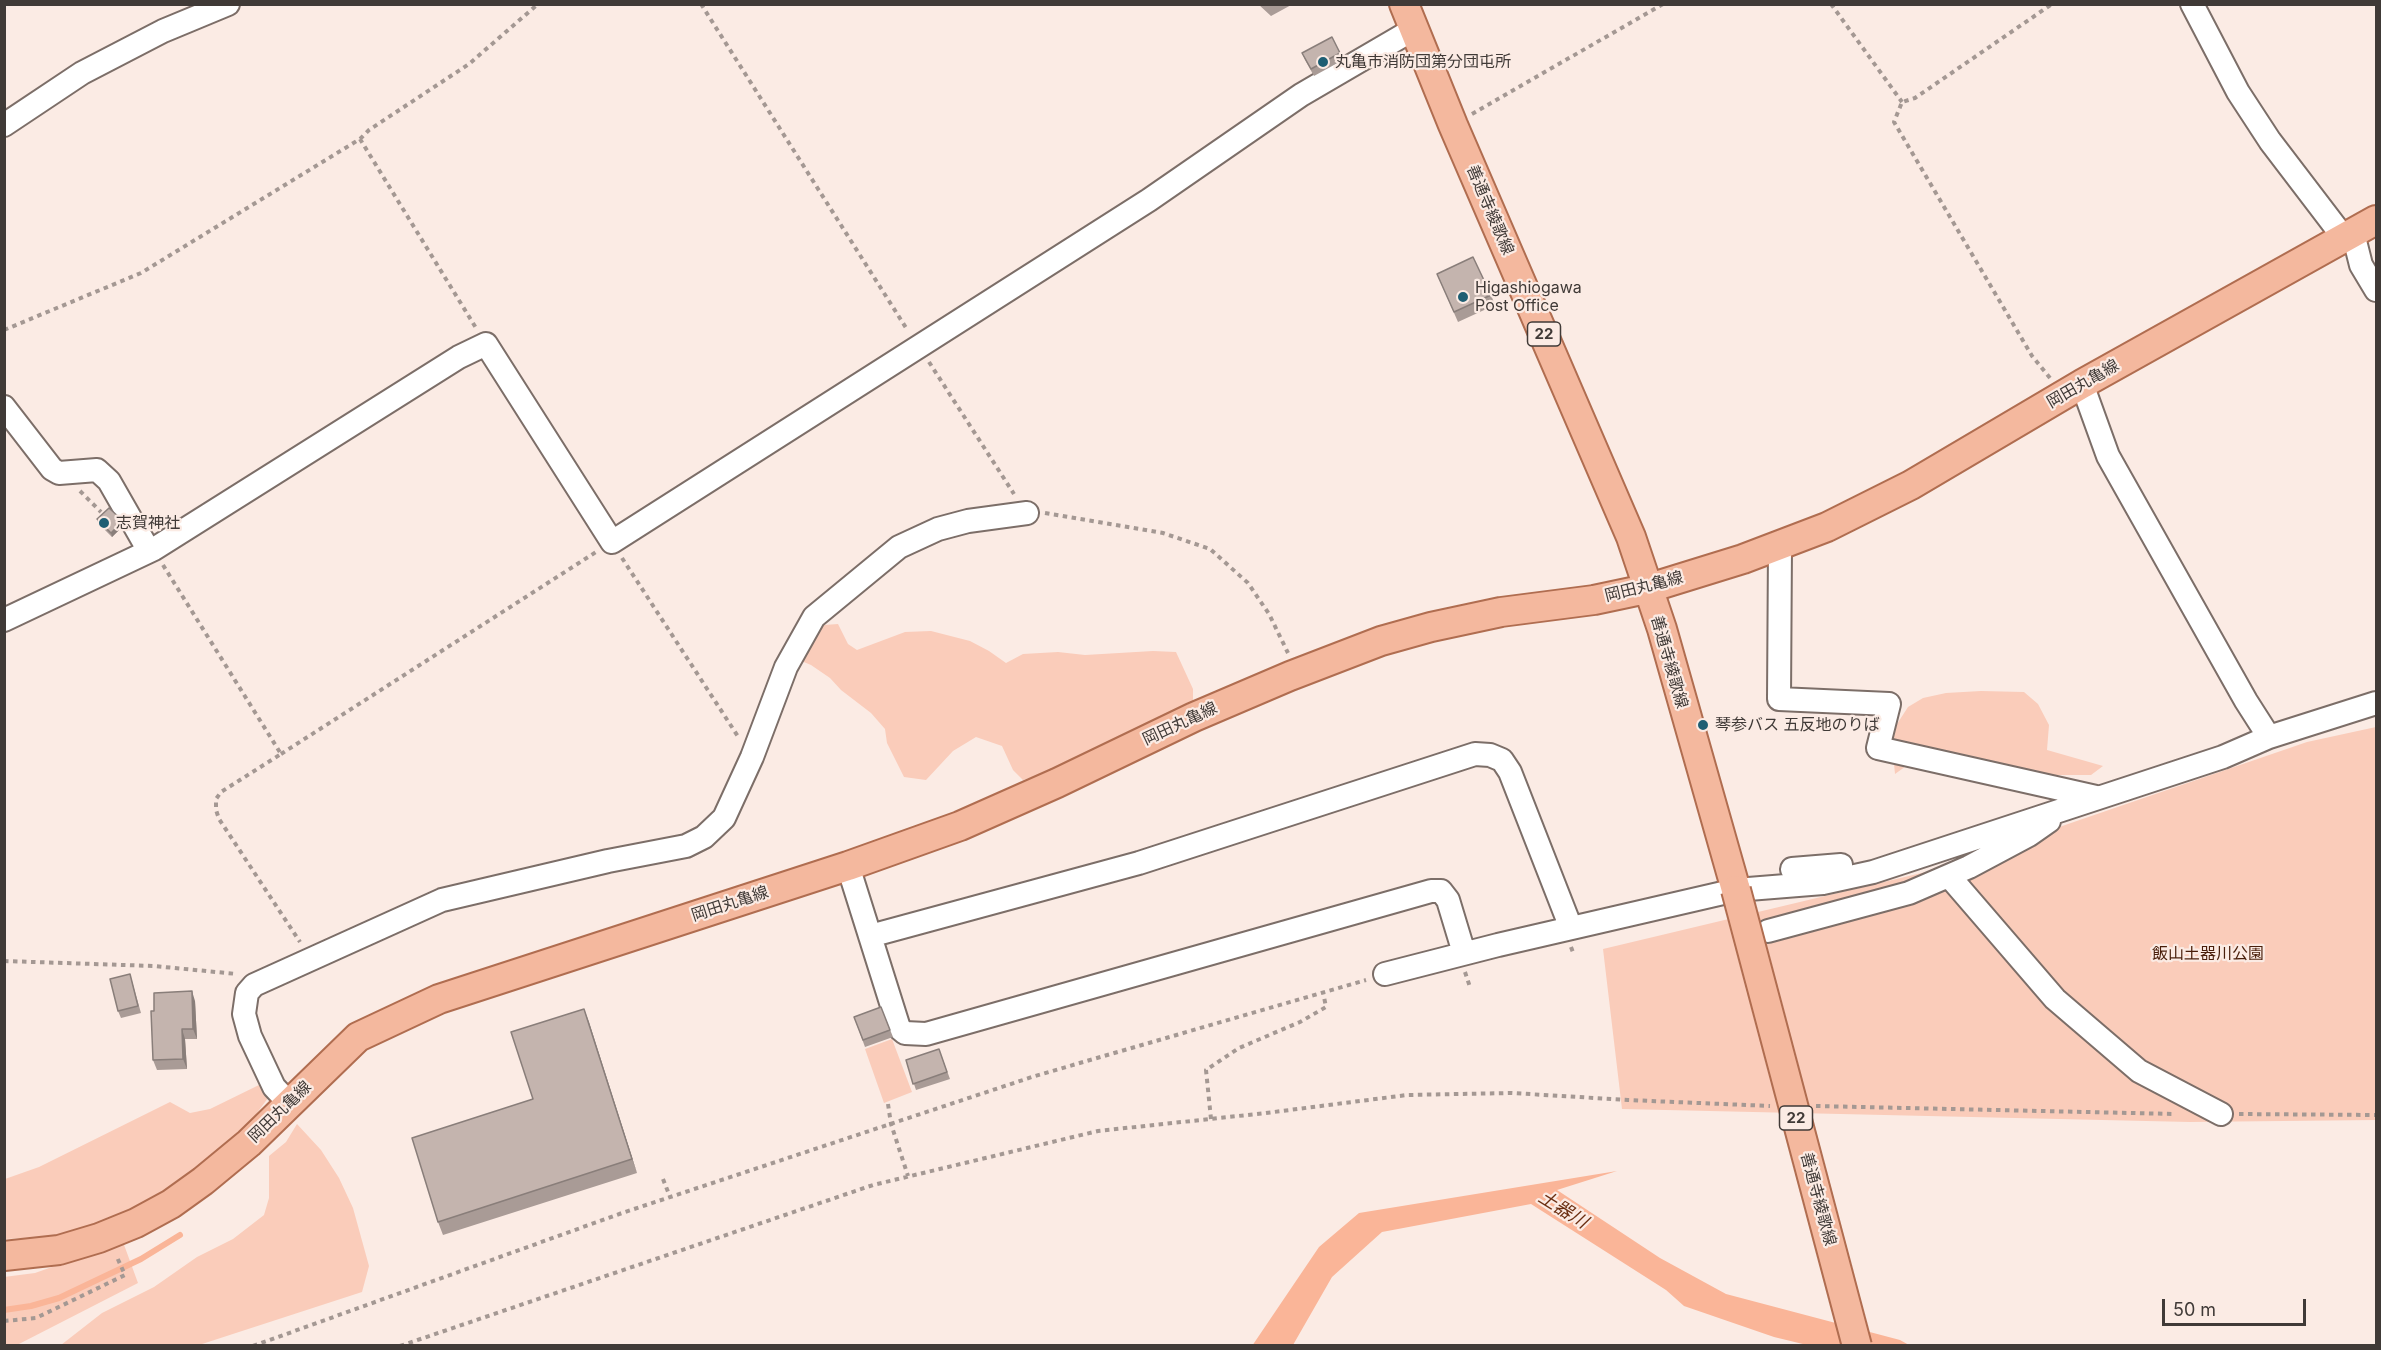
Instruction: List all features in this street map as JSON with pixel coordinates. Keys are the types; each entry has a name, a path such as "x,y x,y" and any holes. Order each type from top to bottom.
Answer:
{"main road":[{"name":"善通寺綾歌線","path":"1409,16 1453,125 1630,537 1646,589 1662,629 1679,696 1736,890 1857,1346"},
{"name":"岡田丸亀線","path":"4,1256 59,1250 99,1238 136,1223 171,1204 249,1143 358,1037 439,999 848,866 960,826 1057,783 1194,717 1295,674 1381,642 1431,627 1501,612 1594,600 1646,589 1780,547 1827,527 1911,485 2073,390 2358,230"}],"street":[{"path":"4,125 82,73 163,31 228,4"},
{"path":"2192,4 2238,92 2270,141 2358,230 2361,265 2376,290"},
{"path":"4,620 151,550 459,357 486,344 612,542 1149,200 1301,95 1409,16"},
{"path":"2073,390 2246,701 2269,737"},
{"path":"6,411 52,469 59,473 97,470 109,481 151,550"},
{"path":"289,1103 274,1087 250,1036 244,1014 247,993 254,984 442,900 608,861 686,846 704,837 724,818 752,757 786,667 814,617 898,547 938,529 969,521 1027,513"},
{"path":"1780,547 1779,699 1890,704 1878,748 2098,797"},
{"path":"1385,974 1464,953 1736,890 1823,883 1873,872 2223,757 2269,737 2376,703"},
{"path":"870,936 1139,863 1475,754 1490,755 1502,760 1510,772 1571,928"},
{"path":"1792,869 1834,866 1897,851 2042,804 2070,806"},
{"path":"1768,931 1909,893 1949,876 2029,835 2070,806"},
{"path":"848,866 899,1028 905,1033 926,1034 1431,891 1441,891 1448,900 1464,953"},
{"path":"1949,876 2055,999 2139,1071 2221,1114"}],"path":[{"path":"4,330 141,273 360,139 369,130 469,64 538,4"},
{"path":"701,4 901,322 919,346 1027,513 1049,513 1163,533 1210,549 1248,583 1269,614 1286,648 1295,674"},
{"path":"1453,125 1663,4"},
{"path":"1831,4 1902,102"},
{"path":"1902,102 1915,98 2052,4"},
{"path":"1902,102 1894,122 2032,356 2073,390"},
{"path":"360,139 486,344"},
{"path":"309,959 219,819 216,799 221,792 612,542 752,757"},
{"path":"151,550 281,754"},
{"path":"4,961 154,966 267,978"},
{"path":"253,1346 670,1197 1035,1076 1385,974"},
{"path":"1211,1119 1206,1070 1239,1048 1300,1022 1326,1007 1323,992"},
{"path":"400,1346 873,1185 1098,1131 1419,1095 1512,1093 1778,1106"},
{"path":"888,1104 891,1124 908,1176"},
{"path":"1809,1106 2221,1114 2376,1114"},
{"path":"663,1179 670,1197"},
{"path":"4,1321 36,1318 125,1275 115,1256 124,1252"}],"green space":[{"path":"838,624 848,644 857,650 905,632 931,631 970,641 1006,663 1023,654 1058,652 1085,655 1176,652 1193,689 1193,708 1059,769 1023,780 1013,770 1002,746 976,737 953,751 926,780 904,777 887,743 885,729 871,713 841,690 830,678 811,665 792,657 811,626"},
{"path":"2024,692 2038,704 2049,725 2047,750 2103,766 2091,775 2060,775 2042,778 1920,756 1895,774 1892,744 1897,724 1908,707 1923,698 1946,693"},
{"name":"飯山土器川公園","path":"2376,727 2376,1120 2190,1122 1622,1109 1603,949 1934,870 2307,742"},
{"path":"892,1039 912,1092 884,1103 865,1049"},
{"path":"259,1085 268,1098 254,1117 210,1164 138,1216 74,1236 5,1239 5,1179 39,1167 170,1102 190,1113 210,1109"},
{"path":"297,1124 321,1150 339,1178 353,1208 369,1266 362,1292 199,1345 61,1345 102,1313 154,1287 197,1257 233,1239 264,1215 269,1198 269,1156 286,1142"},
{"path":"123,1242 138,1283 17,1345 5,1346 4,1277 35,1273"}],"water":[{"name":"土器川","path":"1617,1171 1557,1190 1660,1258 1726,1294 1900,1340 1909,1345 1807,1345 1774,1337 1684,1306 1666,1290 1531,1204 1382,1232 1332,1277 1293,1345 1252,1346 1319,1247 1359,1213"}],"building":[{"path":"1332,37 1340,53 1311,69 1302,53"},
{"path":"1473,257 1491,295 1454,312 1437,274"},
{"path":"109,508 123,521 111,533 97,519"},
{"path":"130,974 138,1006 118,1011 110,979"},
{"path":"192,991 193,1029 182,1029 183,1059 153,1060 151,1011 154,1011 154,993"},
{"path":"881,1007 890,1030 863,1040 854,1017"},
{"path":"584,1009 632,1159 438,1222 412,1138 533,1099 511,1032"},
{"path":"939,1049 947,1072 913,1084 906,1060"}],"waterway":[{"path":"4,1310 31,1306 59,1298 141,1259 180,1235"}],"place":[{"name":"丸亀市消防団第分団屯所","path":"1323,62"},
{"name":"Higashiogawa Post Office","path":"1463,297"},
{"name":"志賀神社","path":"104,523"},
{"name":"琴参バス 五反地のりば","path":"1703,725"}]}
